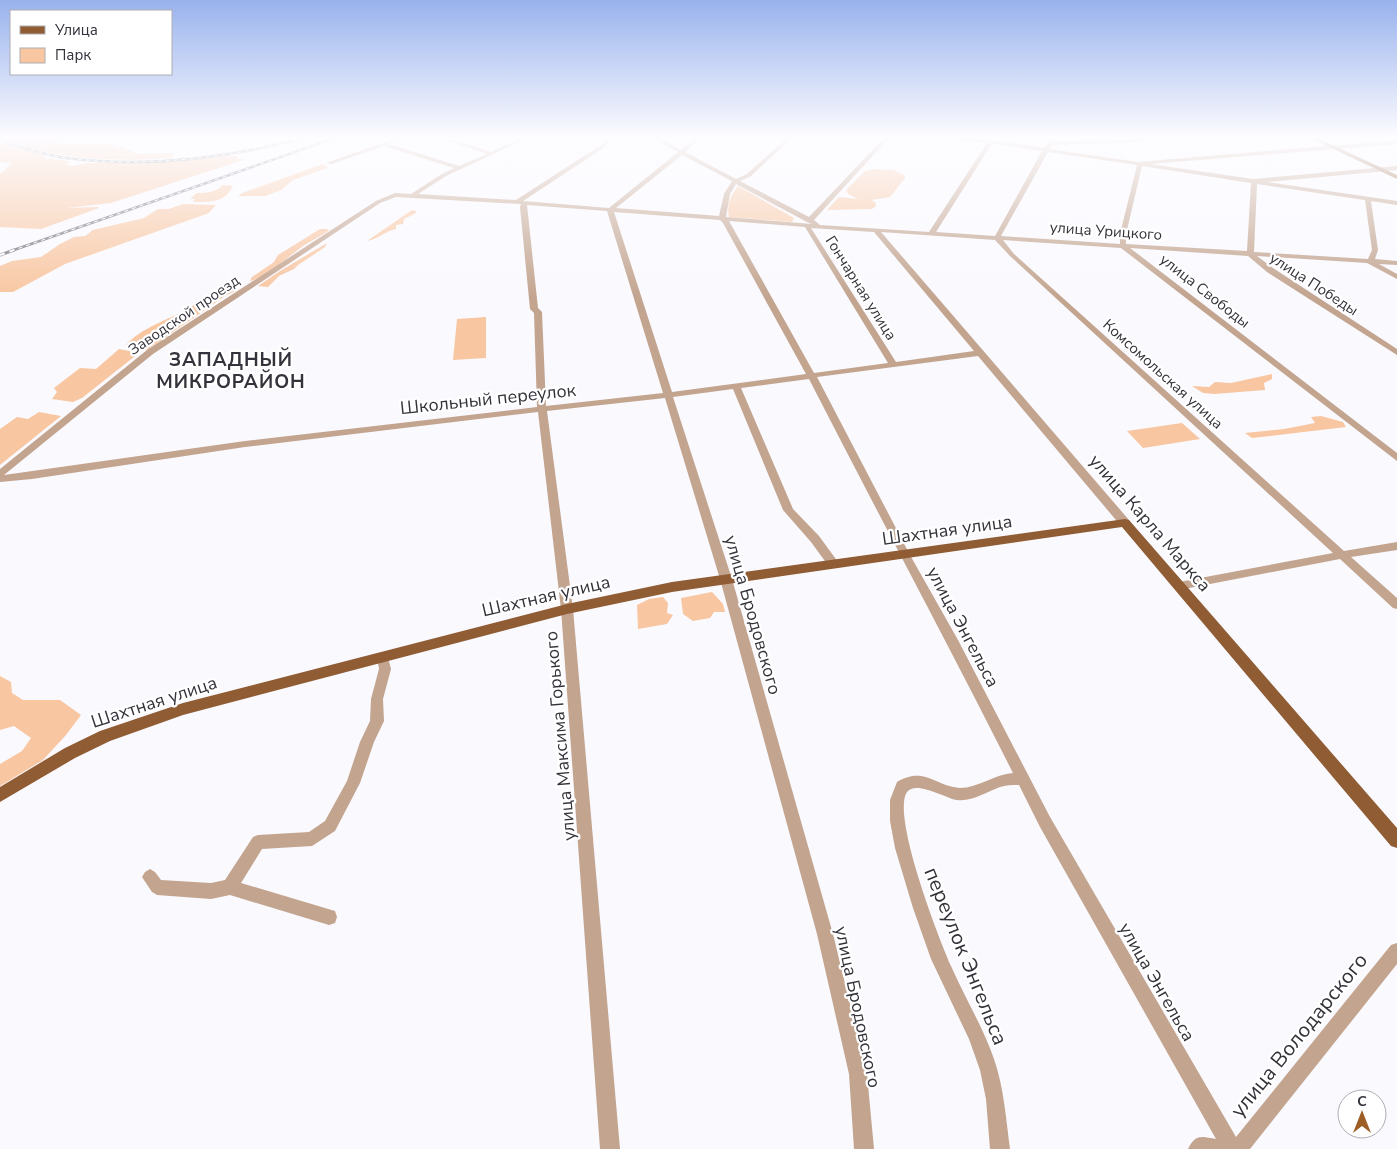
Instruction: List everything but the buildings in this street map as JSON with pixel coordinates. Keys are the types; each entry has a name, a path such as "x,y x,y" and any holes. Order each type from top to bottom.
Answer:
{"main road":[{"name":"Шахтная улица","path":"0,794 70,753 105,736 183,709 567,610 672,587 1125,524"},
{"name":"улица Карла Маркса","path":"1125,524 1397,840"}],"street":[{"path":"413,195 420,191"},
{"path":"521,203 539,191"},
{"path":"610,210 634,191"},
{"path":"722,219 729,191"},
{"path":"754,191 799,215 809,223"},
{"name":"Гончарная улица","path":"839,191 809,223 808,229 893,364"},
{"path":"931,234 959,191"},
{"path":"997,238 1023,191"},
{"path":"1123,246 1123,234 1133,191"},
{"name":"улица Победы","path":"1253,191 1250,254 1270,270 1397,353"},
{"path":"1315,191 1397,203"},
{"name":"улица Урицкого","path":"395,195 791,224 809,223 825,227 1397,263"},
{"name":"Заводской проезд","path":"0,474 150,352 378,202 395,195"},
{"path":"1368,199 1375,250 1370,262 1397,277"},
{"name":"улица Максима Горького","path":"521,203 534,309 538,312 542,408 567,610 610,1149"},
{"name":"улица Бродовского","path":"610,210 726,579 826,934 858,1074 864,1149"},
{"path":"791,224 802,220 799,215"},
{"name":"улица Энгельса","path":"722,219 726,222 811,375 905,555 952,640 1022,778 1232,1149"},
{"name":"улица Карла Маркса","path":"877,230 876,232 1125,524"},
{"name":"Комсомольская улица","path":"997,238 1141,374 1397,606"},
{"name":"улица Свободы","path":"1123,246 1397,458"},
{"name":"Школьный переулок","path":"0,478 32,476 245,444 542,408 668,395 979,352"},
{"path":"736,385 788,510 815,539 834,565"},
{"path":"1179,586 1341,554 1397,546"},
{"path":"230,887 258,842 312,839 330,826 353,783 367,742 377,721 376,699 385,668 383,658"},
{"name":"переулок Энгельса","path":"1000,1149 990,1072 982,1049 946,974 905,862 896,810 896,794 903,786 911,782 923,782 958,794 974,792 1001,781 1022,778"},
{"path":"150,876 157,887 211,891 230,887 329,917"},
{"name":"улица Володарского","path":"1238,1149 1397,951"},
{"path":"1198,1149 1201,1145 1217,1149"}],"green space":[{"path":"0,191 149,191 111,203 66,208 99,208 41,229 0,227"},
{"path":"231,191 221,199 193,202 195,199 190,199 197,193"},
{"path":"249,191 279,191 265,196 238,196"},
{"path":"735,191 746,191 794,218 792,222 729,217 728,208"},
{"path":"846,191 895,191 890,197 872,200 876,203 876,206 872,209 827,210 839,197 858,199 848,194"},
{"path":"183,204 216,205 209,213 65,264 13,292 0,292 0,266 12,261 41,257 74,237 85,236 93,230 144,218 158,209 169,209"},
{"path":"412,210 416,211 416,213 404,219 403,224 396,225 396,229 367,241"},
{"path":"320,229 329,229 269,272 250,281 252,277 274,262 278,255"},
{"path":"327,243 325,247 294,269 279,276 268,287 258,286 280,271"},
{"path":"228,286 237,288 147,350 126,345 147,329 187,309 217,290"},
{"path":"486,317 486,358 453,360 457,319"},
{"path":"119,349 139,353 82,398 73,402 52,399 57,392 54,388 80,368 96,369"},
{"path":"1272,374 1272,379 1264,383 1265,390 1214,394 1203,393 1192,386 1209,387 1215,382 1231,383"},
{"path":"39,412 61,416 0,465 0,429 17,417 28,419"},
{"path":"1321,416 1343,422 1346,427 1252,438 1245,433 1284,429 1315,423 1311,417"},
{"path":"1182,423 1200,439 1143,448 1127,431"},
{"path":"712,592 723,604 725,612 714,612 710,618 693,621 683,614 681,598"},
{"path":"663,597 668,603 667,613 673,615 667,624 638,629 637,605 649,599"},
{"path":"0,676 11,682 12,693 23,700 60,700 81,715 43,760 0,786 0,764 22,751 31,738 14,726 0,730"}],"railway":[{"path":"11,251 184,191"},
{"path":"0,255 14,250"}],"district":[{"name":"ЗАПАДНЫЙ МИКРОРАЙОН","path":"231,371"}]}
